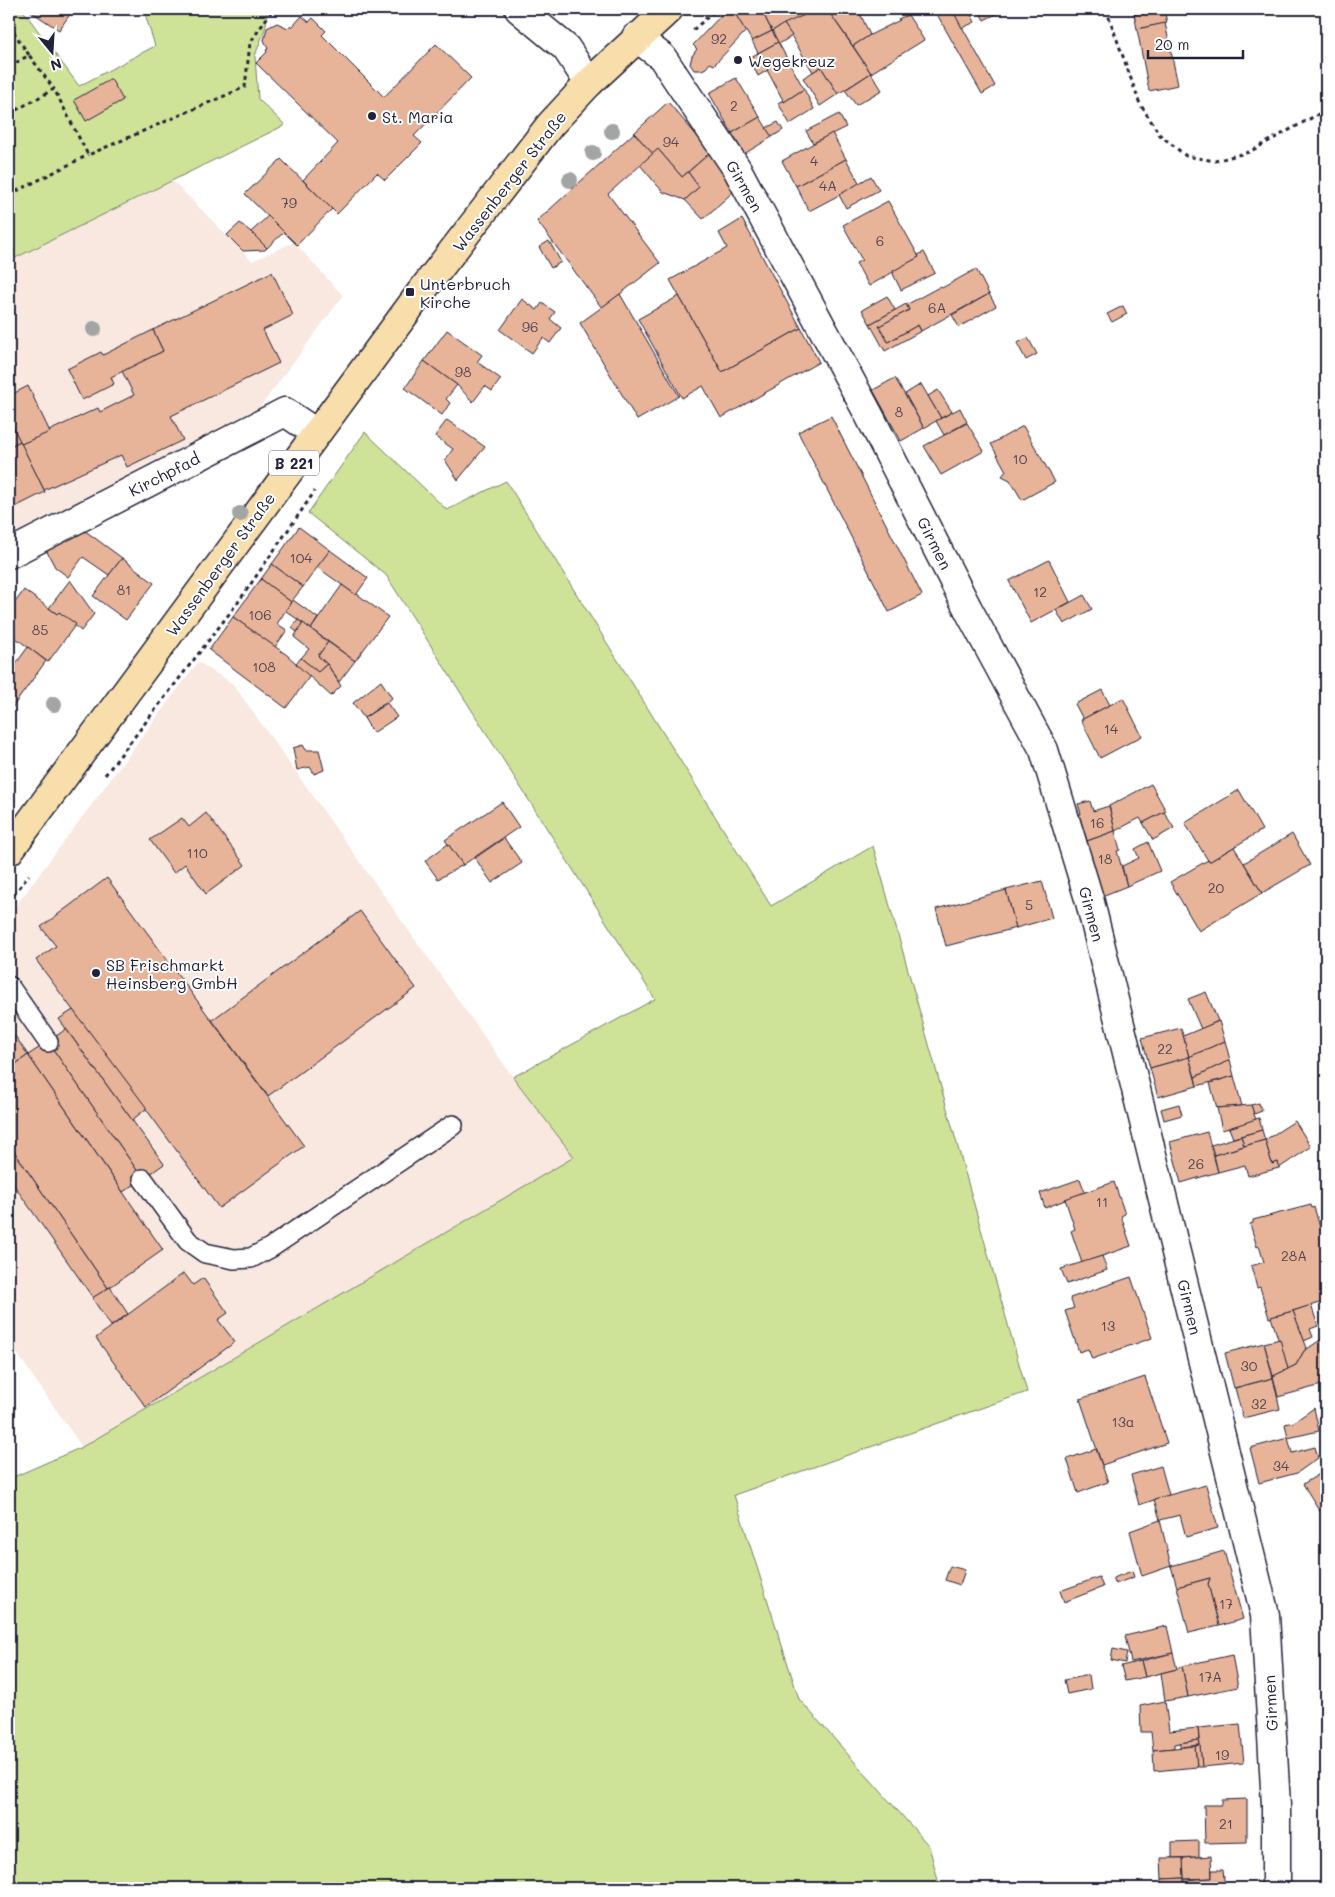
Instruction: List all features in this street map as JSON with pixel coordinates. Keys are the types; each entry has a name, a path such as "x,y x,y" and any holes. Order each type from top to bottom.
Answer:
{"main road":[{"name":"Wassenberger Straße","path":"9,851 421,292 550,125 589,82 636,37 669,9"}],"street":[{"path":"519,9 566,48 589,82"},
{"name":"Girmen","path":"636,37 662,57 737,169 869,415 968,609 1044,750 1090,902 1265,1615 1276,1805 1276,1888"},
{"name":"Kirchpfad","path":"9,554 285,412 316,433"}],"lane":[{"path":"9,986 48,1042"},
{"path":"143,1179 188,1241 205,1253 234,1260 251,1258 270,1248 453,1125"}],"path":[{"path":"9,195 88,155 245,87 250,43 261,24 273,9"},
{"path":"1106,9 1140,104 1160,135 1186,156 1215,161 1249,152 1326,110"},
{"path":"9,25 54,89 88,155"},
{"path":"9,66 30,55"},
{"path":"9,114 54,89"}],"shaded area":[{"path":"173,181 252,261 294,242 343,296 257,411 9,536 9,261"},
{"path":"198,662 233,684 513,1077 575,1157 82,1447 9,1342 9,915"}],"green space":[{"path":"9,9 22,9 79,86 155,46 145,14 149,9 267,9 266,26 255,56 258,99 285,125 9,261"},
{"path":"365,432 447,510 506,481 771,906 873,846 1027,1392 734,1495 799,1699 929,1846 940,1888 9,1888 9,1479 82,1447 574,1157 513,1077 655,999 386,575 308,513"}],"building":[{"path":"27,9 71,9 73,10 59,30"},
{"path":"727,9 737,9 734,12 746,31 714,65 710,63 702,70 694,70 690,64 692,56 697,49 693,45"},
{"path":"739,9 761,9 772,31 752,41 734,12"},
{"path":"761,9 818,9 772,31"},
{"path":"818,9 827,9 871,73 838,94 821,67 813,72 784,24"},
{"path":"827,9 858,9 870,35 853,46"},
{"path":"934,9 952,9 995,86 982,94"},
{"path":"952,9 968,9 975,22 962,28"},
{"path":"978,9 1006,9 984,20"},
{"path":"1164,9 1167,23 1137,29 1134,14"},
{"path":"908,15 924,40 871,73 853,46"},
{"name":"St. Maria","path":"302,16 309,22 313,18 326,31 322,35 384,97 436,44 471,78 414,136 422,143 385,180 377,173 337,214 303,180 338,143 256,63 268,49 264,40 267,28 277,23 288,28 291,25 292,27"},
{"path":"1165,23 1178,85 1149,91 1137,29"},
{"path":"784,24 792,36 779,44 772,31"},
{"path":"772,31 778,42 758,53 752,41"},
{"path":"778,42 804,89 784,102 758,53"},
{"path":"758,53 768,70 758,76 749,58"},
{"path":"821,67 838,94 820,106 803,78"},
{"path":"871,73 882,90 856,105 845,90"},
{"path":"736,78 760,117 732,133 709,93"},
{"path":"111,79 123,100 86,121 74,100"},
{"path":"804,89 814,109 790,124 778,103 783,100 784,102"},
{"path":"668,102 711,152 682,177 658,149 653,154 634,133"},
{"path":"839,114 846,127 813,143 806,131"},
{"path":"760,117 772,137 744,154 732,133"},
{"path":"778,122 783,130 772,137 766,128"},
{"path":"634,133 653,154 608,194 660,263 602,308 537,221"},
{"path":"832,133 846,159 796,186 782,161"},
{"path":"658,149 682,177 688,172 699,187 685,200 663,192 640,165"},
{"path":"711,152 733,192 703,219 685,200 699,187 688,172"},
{"path":"281,159 332,209 297,245 245,194"},
{"path":"846,159 860,184 809,211 796,186"},
{"path":"871,176 879,190 846,208 839,195"},
{"path":"888,201 919,257 869,286 856,263 862,260 843,225"},
{"path":"268,216 284,232 267,248 251,232"},
{"path":"742,219 801,328 722,372 670,280 727,248 719,233"},
{"path":"240,223 267,248 265,250 243,251 227,235"},
{"path":"549,241 561,262 551,268 539,247"},
{"path":"924,252 935,273 901,290 893,271 919,257 918,255"},
{"path":"976,269 989,294 921,331 918,325 888,342 879,326 909,310 906,304 941,286 942,288"},
{"path":"272,272 293,315 263,330 279,363 171,416 183,440 127,467 121,455 44,490 21,444 98,408 100,412 134,395 122,371 163,351 153,330"},
{"path":"620,294 679,396 637,420 580,323"},
{"path":"989,294 996,306 959,327 952,315"},
{"path":"679,296 722,372 801,328 819,362 721,418 703,386 682,398 638,319"},
{"path":"887,296 895,310 870,324 862,310"},
{"path":"522,299 537,310 542,303 555,312 550,319 561,328 550,343 543,338 532,353 500,330"},
{"path":"906,304 909,310 879,326 888,342 918,325 921,331 885,351 870,324"},
{"path":"1123,306 1127,314 1112,322 1107,314"},
{"path":"153,330 163,351 111,377 114,384 82,400 67,369 101,352 103,355"},
{"path":"447,330 482,355 477,362 501,379 492,391 485,386 473,402 457,385 424,361"},
{"path":"1028,338 1037,354 1026,360 1017,343"},
{"path":"424,361 457,385 446,399 450,403 442,415 405,388"},
{"path":"895,378 924,428 901,441 873,390"},
{"path":"921,384 941,418 924,428 905,394"},
{"path":"28,386 50,432 21,444 9,419 9,396"},
{"path":"938,390 952,412 941,418 928,396"},
{"path":"960,408 967,422 944,435 936,421"},
{"path":"831,416 922,595 889,612 798,432"},
{"path":"9,419 20,441 9,447"},
{"path":"447,420 485,447 458,480 445,460 453,449 435,436"},
{"path":"967,423 984,451 941,475 924,446"},
{"path":"1023,426 1055,482 1022,500 1010,480 1002,476 1006,471 991,444"},
{"path":"20,441 45,492 9,510 9,447"},
{"path":"299,527 330,550 303,587 272,564"},
{"path":"84,530 122,558 109,575 83,557 68,577 55,567 45,548"},
{"path":"330,550 368,578 356,595 317,567"},
{"path":"122,558 154,583 126,620 93,596"},
{"path":"1049,560 1070,602 1031,623 1009,581"},
{"path":"272,564 303,587 291,602 261,579"},
{"path":"261,579 291,602 277,624 287,630 275,647 233,617"},
{"path":"70,580 94,614 81,631 59,612 57,614 49,608"},
{"path":"342,585 388,617 355,661 311,629"},
{"path":"24,590 57,614 59,612 76,624 48,662 9,633 9,611"},
{"path":"1084,595 1092,609 1064,624 1056,610"},
{"path":"293,600 318,618 311,629 286,611"},
{"path":"233,617 287,655 310,676 286,708 209,650"},
{"path":"298,620 303,623 297,632 292,628"},
{"path":"303,623 328,642 318,656 327,664 318,672 301,658 309,649 294,637"},
{"path":"328,642 355,661 339,682 327,664 318,656"},
{"path":"28,647 46,661 9,712 9,673"},
{"path":"301,658 318,672 327,664 341,686 331,696 296,664"},
{"path":"381,681 392,698 364,718 353,703"},
{"path":"1102,690 1110,705 1083,719 1075,704"},
{"path":"1123,698 1142,736 1100,758 1081,720"},
{"path":"387,703 397,717 373,733 364,718"},
{"path":"303,745 306,750 319,750 324,770 314,774 310,767 297,770 293,748"},
{"path":"1151,784 1166,811 1143,823 1140,818 1115,831 1109,806"},
{"path":"1239,790 1262,830 1209,862 1185,823"},
{"path":"1090,801 1093,811 1109,806 1115,831 1087,841 1078,804"},
{"path":"502,802 519,827 463,865 445,840"},
{"path":"1164,812 1174,828 1153,840 1143,823"},
{"path":"206,813 245,865 206,894 185,864 174,873 150,840 182,818 189,827"},
{"path":"1115,831 1120,850 1117,851 1127,886 1102,896 1087,841"},
{"path":"1292,834 1310,865 1262,893 1244,863"},
{"path":"504,838 522,863 492,883 475,858"},
{"path":"1148,842 1160,871 1127,886 1122,866 1139,858 1135,849"},
{"path":"448,844 463,865 438,879 425,861"},
{"path":"1234,847 1262,893 1199,931 1170,882"},
{"path":"107,878 304,1146 219,1208 36,960 56,946 41,927"},
{"path":"1042,881 1052,918 1016,928 1006,890"},
{"path":"1006,890 1016,928 946,946 936,909"},
{"path":"360,911 416,988 268,1096 212,1020"},
{"path":"1206,992 1218,1021 1201,1029 1188,999"},
{"path":"73,1010 146,1107 132,1120 59,1019"},
{"path":"1219,1021 1225,1041 1189,1057 1183,1036"},
{"path":"1181,1028 1189,1057 1150,1068 1142,1038"},
{"path":"66,1029 164,1164 143,1179 48,1042"},
{"path":"15,1036 28,1055 9,1069 9,1040"},
{"path":"1225,1041 1230,1060 1195,1077 1189,1057"},
{"path":"48,1042 143,1179 123,1192 28,1055"},
{"path":"28,1055 163,1250 108,1288 9,1144 9,1069"},
{"path":"1189,1057 1197,1086 1158,1097 1150,1068"},
{"path":"1230,1060 1234,1076 1197,1086 1195,1077"},
{"path":"1234,1076 1242,1106 1217,1108 1210,1083"},
{"path":"1259,1103 1262,1111 1254,1114 1251,1105"},
{"path":"1179,1104 1182,1115 1164,1120 1161,1109"},
{"path":"1251,1105 1256,1120 1222,1130 1217,1108"},
{"path":"1259,1118 1262,1130 1233,1138 1229,1128"},
{"path":"1295,1121 1311,1147 1279,1168 1278,1162 1272,1164 1265,1140"},
{"path":"1262,1130 1265,1140 1244,1146 1241,1136"},
{"path":"1207,1132 1218,1172 1181,1183 1170,1142"},
{"path":"1241,1136 1244,1146 1214,1155 1211,1145"},
{"path":"1265,1140 1272,1164 1278,1162 1279,1168 1248,1176 1245,1165 1218,1172 1214,1155"},
{"path":"9,1144 108,1288 93,1298 9,1178"},
{"path":"1080,1179 1085,1192 1045,1208 1040,1193"},
{"path":"1114,1182 1125,1214 1121,1216 1131,1246 1082,1263 1071,1231 1075,1229 1065,1199"},
{"path":"1311,1205 1312,1208 1314,1207 1320,1227 1326,1226 1326,1293 1324,1295 1326,1301 1269,1318 1260,1287 1257,1288 1251,1266 1264,1262 1250,1224 1253,1223 1253,1220"},
{"path":"1102,1256 1107,1270 1067,1284 1061,1269"},
{"path":"184,1273 193,1285 203,1278 228,1313 218,1320 235,1342 146,1407 96,1338"},
{"path":"1131,1277 1152,1338 1092,1359 1088,1349 1079,1352 1065,1311 1074,1308 1070,1298"},
{"path":"110,1287 128,1314 111,1326 92,1298"},
{"path":"1311,1305 1318,1326 1310,1329 1313,1337 1304,1341 1293,1311"},
{"path":"1293,1311 1307,1348 1296,1365 1288,1369 1271,1317"},
{"path":"1326,1336 1325,1384 1278,1397 1273,1376 1296,1365 1304,1351"},
{"path":"1280,1339 1288,1369 1273,1376 1264,1343"},
{"path":"1264,1343 1273,1378 1234,1388 1225,1353"},
{"path":"1145,1377 1167,1443 1102,1465 1080,1399"},
{"path":"1273,1378 1280,1409 1243,1418 1235,1388"},
{"path":"1314,1408 1319,1431 1288,1438 1285,1424 1294,1422"},
{"path":"1288,1438 1292,1453 1315,1447 1318,1458 1297,1473 1259,1483 1250,1448"},
{"path":"1096,1449 1108,1482 1078,1493 1067,1459"},
{"path":"1161,1466 1169,1495 1139,1505 1131,1475"},
{"path":"1326,1470 1326,1521 1303,1484"},
{"path":"1206,1485 1218,1528 1186,1537 1180,1515 1160,1520 1154,1499"},
{"path":"1160,1520 1171,1566 1142,1576 1130,1531"},
{"path":"1224,1551 1243,1619 1219,1626 1208,1584 1210,1578 1177,1587 1171,1566"},
{"path":"950,1566 965,1570 960,1585 945,1580"},
{"path":"1132,1571 1134,1577 1115,1584 1113,1578"},
{"path":"1099,1577 1103,1587 1064,1602 1060,1591"},
{"path":"1210,1578 1208,1584 1219,1626 1189,1633 1177,1587"},
{"path":"1167,1626 1173,1653 1131,1662 1125,1636"},
{"path":"1113,1649 1127,1652 1125,1663 1111,1660"},
{"path":"1173,1653 1177,1669 1145,1677 1141,1661"},
{"path":"1232,1655 1238,1687 1188,1697 1182,1666"},
{"path":"1141,1661 1145,1677 1125,1681 1121,1666"},
{"path":"1182,1666 1188,1697 1165,1701 1161,1673"},
{"path":"1089,1675 1091,1689 1067,1694 1064,1680"},
{"path":"1326,1681 1326,1713 1322,1682"},
{"path":"1165,1701 1169,1731 1198,1728 1199,1740 1174,1744 1174,1748 1153,1750 1151,1732 1141,1732 1140,1706"},
{"path":"1240,1724 1244,1763 1202,1767 1198,1728"},
{"path":"1199,1740 1200,1745 1180,1747 1180,1743"},
{"path":"1200,1745 1202,1767 1197,1767 1195,1746"},
{"path":"1195,1746 1197,1767 1154,1771 1153,1750"},
{"path":"1247,1799 1247,1842 1205,1843 1204,1805 1222,1805 1222,1800"},
{"path":"1199,1841 1199,1857 1172,1858 1172,1842"},
{"path":"1324,1854 1326,1854 1326,1888 1324,1888"},
{"path":"1211,1856 1212,1878 1184,1879 1183,1858"},
{"path":"1161,1858 1183,1858 1184,1878 1162,1879"},
{"path":"1212,1870 1223,1870 1225,1888 1184,1888 1184,1880 1212,1878"},
{"path":"1184,1878 1184,1888 1162,1888 1162,1879"}],"place":[{"name":"Wegekreuz","path":"738,60"},
{"name":"St. Maria","path":"372,116"},
{"name":"Unterbruch Kirche","path":"410,292"},
{"name":"SB Frischmarkt Heinsberg GmbH","path":"96,973"}]}
